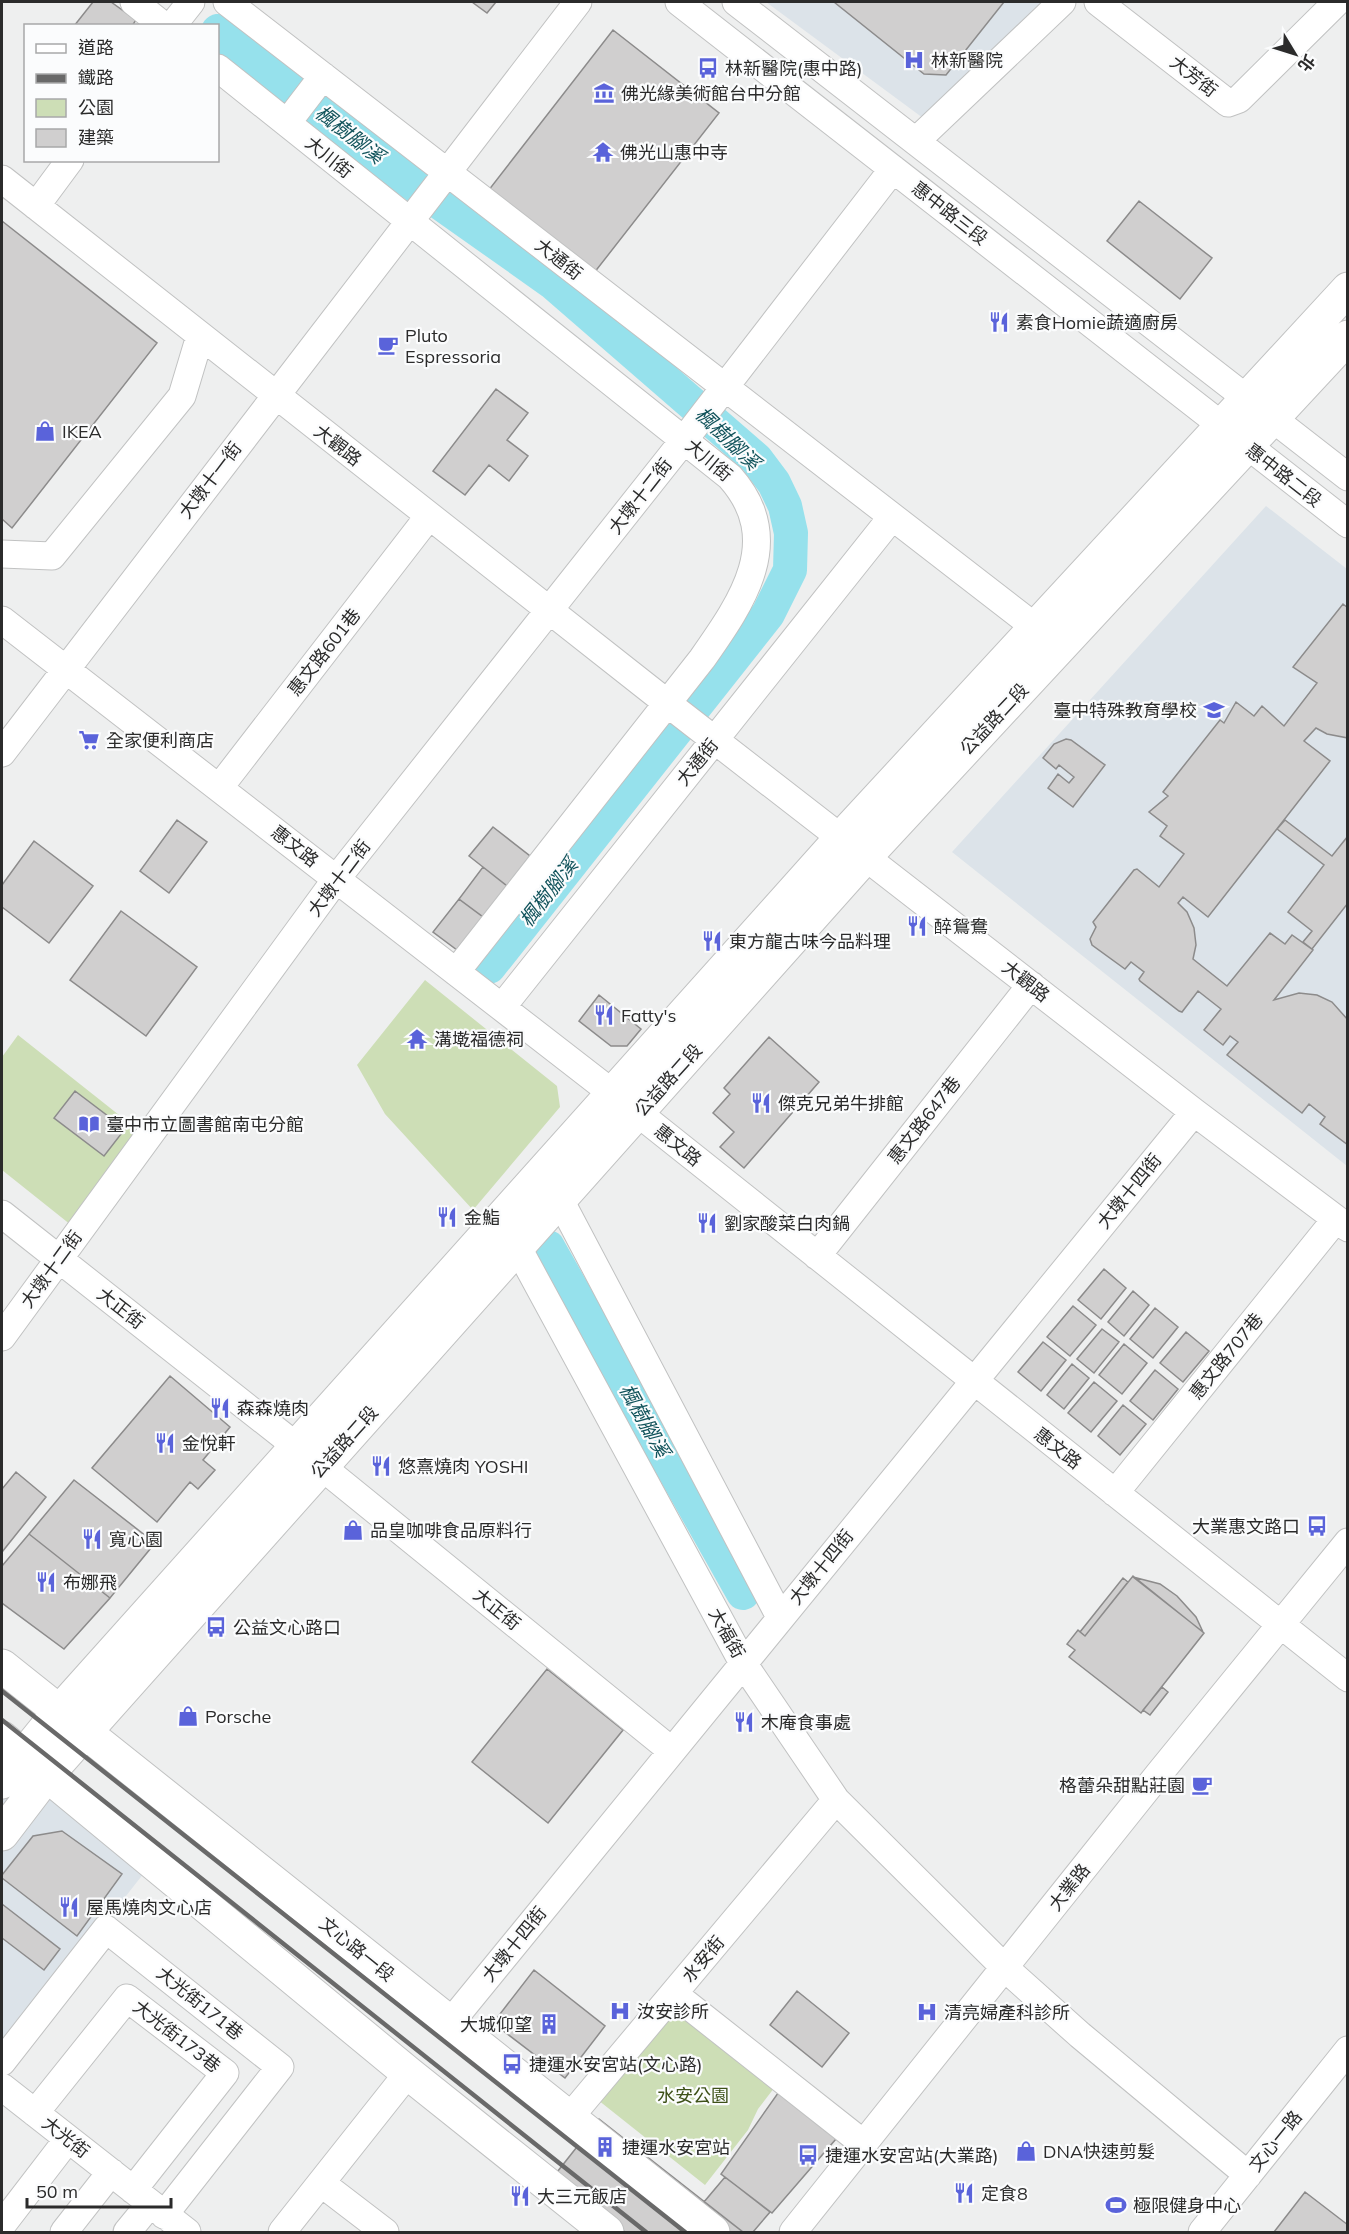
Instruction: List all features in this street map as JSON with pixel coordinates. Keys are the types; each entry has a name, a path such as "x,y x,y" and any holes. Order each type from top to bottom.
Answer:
{"main road":[{"name":"公益路二段","path":"24,1756 85,1732 638,1113 1035,627 1347,289"},
{"name":"公益路二段","path":"2,1782 59,1712 612,1093 1248,446 1347,338"},
{"name":"文心路一段","path":"2,1666 713,2232"},
{"name":"公益路二段","path":"2,1834 24,1756"},
{"path":"24,1756 408,2073 607,2232"}],"street":[{"path":"134,2 176,19"},
{"name":"大通街","path":"227,2 319,81 445,174 721,392 892,517 1035,627"},
{"path":"445,174 578,2"},
{"name":"惠中路三段","path":"679,2 1221,425"},
{"path":"916,141 1062,2"},
{"name":"大芳街","path":"1098,2 1228,103 1239,99 1336,2"},
{"name":"惠中路三段","path":"745,5 1273,419"},
{"name":"大川街","path":"219,69 414,214 688,435 742,491 756,530 756,556 751,578 735,612 671,707 456,972"},
{"path":"289,120 319,81"},
{"path":"36,206 69,162"},
{"path":"721,392 893,169"},
{"name":"大墩十一街","path":"2,753 445,174"},
{"name":"大觀路","path":"2,179 671,707 1194,1112 1342,1223"},
{"path":"2,554 52,556 182,396 200,336"},
{"name":"大墩十二街","path":"2,1337 337,878 721,392"},
{"name":"惠中路二段","path":"1273,419 1347,477"},
{"name":"惠中路二段","path":"1221,425 1347,524"},
{"name":"惠文路601巷","path":"219,788 429,516"},
{"name":"大通街","path":"502,1007 710,737 892,517"},
{"name":"惠文路","path":"2,620 638,1113 1347,1678"},
{"name":"惠文路647巷","path":"817,1256 1031,985"},
{"name":"大墩十四街","path":"450,2023 1194,1112"},
{"path":"560,1200 780,1617"},
{"name":"大正街","path":"2,1214 296,1446"},
{"name":"惠文路707巷","path":"1115,1493 1342,1223"},
{"name":"大福街","path":"518,1248 743,1663 836,1800 1005,1968 1080,2035 1248,2175"},
{"name":"大正街","path":"322,1467 672,1751"},
{"name":"大業路","path":"793,2232 1139,1798 1347,1542"},
{"name":"水安街","path":"569,2118 836,1800"},
{"name":"大光街171巷","path":"2,2062 106,1929 280,2067 149,2203"},
{"path":"674,1994 864,2144"},
{"name":"大光街173巷","path":"35,2113 127,1998 225,2073 149,2203"},
{"name":"文心一路","path":"1202,2232 1347,2050"},
{"path":"282,2232 408,2073"},
{"name":"大光街","path":"2,2087 187,2232"},
{"path":"2,2224 68,2139"},
{"path":"64,2232 111,2172"},
{"path":"321,2182 385,2232"},
{"path":"127,2232 149,2203"}],"shaded area":[{"name":"林新醫院","path":"766,2 1045,2 923,118"},
{"name":"臺中特殊教育學校","path":"1266,506 1347,569 1347,1166 952,852"},
{"path":"2,1759 144,1873 2,2054"}],"green space":[{"path":"425,980 557,1086 560,1107 473,1210 385,1114 357,1065"},
{"path":"18,1035 143,1134 71,1225 2,1170 2,1057"},
{"name":"水安公園","path":"676,2002 778,2083 758,2109 748,2130 705,2185 598,2100"}],"building":[{"path":"93,2 111,2 136,20 133,24 76,24"},
{"path":"472,2 496,2 487,13"},
{"name":"林新醫院","path":"834,2 1004,2 946,75 924,74"},
{"name":"佛光山惠中寺","path":"613,30 719,113 594,273 488,191"},
{"path":"1139,201 1212,258 1180,299 1107,241"},
{"name":"IKEA","path":"2,221 157,343 12,528 2,519"},
{"path":"496,389 528,413 507,440 528,456 509,481 489,465 465,495 433,471"},
{"path":"1343,604 1348,608 1348,738 1327,734 1316,728 1304,741 1330,761 1208,917 1183,897 1178,903 1187,912 1194,928 1196,945 1193,959 1227,986 1270,933 1285,944 1292,935 1313,950 1274,1000 1299,993 1317,995 1332,1002 1348,1020 1348,1145 1320,1124 1325,1117 1309,1104 1302,1113 1227,1055 1238,1042 1230,1036 1223,1045 1204,1030 1221,1009 1198,991 1182,1012 1179,1011 1140,981 1144,972 1131,962 1125,969 1092,945 1090,939 1096,927 1093,922 1134,870 1137,869 1159,887 1184,854 1160,836 1167,826 1149,812 1168,796 1163,792 1220,720 1224,723 1236,702 1254,716 1262,706 1284,726 1317,683 1293,667"},
{"path":"1066,739 1071,740 1105,765 1073,807 1048,788 1058,774 1069,783 1074,777 1059,765 1056,769 1043,758 1054,744"},
{"path":"177,820 207,842 169,893 140,871"},
{"path":"1285,820 1332,856 1348,836 1348,903 1312,949 1303,942 1312,931 1288,912 1324,865 1277,829"},
{"path":"493,827 530,856 507,886 469,856"},
{"path":"34,841 93,886 49,943 2,907 2,885"},
{"path":"483,867 507,886 483,917 459,899"},
{"path":"459,899 483,917 457,950 433,932"},
{"path":"121,911 197,967 146,1036 70,980"},
{"name":"Fatty's","path":"599,995 641,1029 627,1046 611,1046 579,1021"},
{"name":"傑克兄弟牛排館","path":"769,1037 819,1082 744,1168 720,1147 734,1132 713,1113 730,1094 724,1088"},
{"name":"臺中市立圖書館南屯分館","path":"75,1091 125,1129 104,1156 54,1118"},
{"path":"1104,1269 1126,1288 1101,1319 1078,1300"},
{"path":"1133,1291 1149,1305 1124,1336 1108,1322"},
{"path":"1073,1306 1096,1325 1070,1356 1047,1337"},
{"path":"1155,1308 1178,1327 1153,1358 1130,1339"},
{"path":"1102,1329 1119,1342 1094,1373 1077,1359"},
{"path":"1186,1332 1209,1351 1183,1382 1160,1363"},
{"path":"1043,1342 1066,1360 1041,1391 1018,1372"},
{"path":"1124,1344 1147,1363 1122,1394 1099,1375"},
{"path":"1072,1364 1089,1378 1064,1409 1047,1395"},
{"path":"1155,1370 1178,1389 1153,1420 1130,1401"},
{"name":"金悅軒","path":"170,1376 230,1427 203,1460 215,1470 198,1489 190,1482 157,1522 92,1468"},
{"path":"1094,1382 1117,1401 1091,1432 1068,1413"},
{"path":"1123,1405 1146,1424 1120,1455 1098,1436"},
{"path":"16,1472 46,1497 2,1552 2,1489"},
{"name":"寬心園","path":"74,1480 155,1543 110,1598 29,1534"},
{"name":"布娜飛","path":"29,1534 110,1598 64,1649 2,1603 2,1566"},
{"path":"1133,1576 1204,1633 1141,1713 1069,1657 1075,1650 1067,1644 1078,1630 1085,1636"},
{"path":"1133,1577 1160,1584 1177,1596 1196,1617 1203,1632"},
{"path":"1123,1578 1128,1582 1085,1636 1080,1632"},
{"path":"547,1669 623,1730 548,1823 472,1762"},
{"path":"1162,1687 1168,1692 1150,1715 1143,1710"},
{"name":"屋馬燒肉文心店","path":"62,1831 122,1874 77,1936 2,1878 33,1836"},
{"path":"2,1904 60,1949 44,1970 2,1938"},
{"name":"大城仰望","path":"534,1970 605,2026 565,2078 493,2023"},
{"path":"797,1991 849,2033 822,2067 770,2025"},
{"name":"捷運水安宮站","path":"783,2086 842,2132 772,2213 721,2174"},
{"name":"捷運水安宮站","path":"599,2119 743,2232 625,2232 554,2176"},
{"path":"725,2177 770,2212 753,2232 743,2232 704,2202"},
{"path":"1305,2192 1348,2225 1348,2232 1274,2232"}],"waterway":[{"name":"楓樹腳溪","path":"219,32 412,183 552,282 756,459 774,483 785,506 791,533 790,570 768,614 489,967"},
{"name":"楓樹腳溪","path":"548,1247 743,1593"}],"railway":[{"path":"2,1691 685,2232"},
{"path":"2,1720 646,2232"}],"place":[{"name":"林新醫院","path":"914,60"},
{"name":"林新醫院(惠中路)","path":"708,68"},
{"name":"佛光緣美術館台中分館","path":"604,93"},
{"name":"佛光山惠中寺","path":"603,152"},
{"name":"素食Homie蔬適廚房","path":"999,322"},
{"name":"Pluto Espressoria","path":"388,345"},
{"name":"IKEA","path":"45,431"},
{"name":"臺中特殊教育學校","path":"1214,710"},
{"name":"全家便利商店","path":"89,740"},
{"name":"醉鴛鴦","path":"917,926"},
{"name":"東方龍古味今品料理","path":"712,941"},
{"name":"Fatty's","path":"604,1015"},
{"name":"溝墘福德祠","path":"417,1039"},
{"name":"傑克兄弟牛排館","path":"761,1103"},
{"name":"臺中市立圖書館南屯分館","path":"89,1124"},
{"name":"金鮨","path":"447,1217"},
{"name":"劉家酸菜白肉鍋","path":"707,1223"},
{"name":"森森燒肉","path":"220,1408"},
{"name":"金悅軒","path":"165,1443"},
{"name":"悠熹燒肉 YOSHI","path":"381,1466"},
{"name":"大業惠文路口","path":"1317,1526"},
{"name":"品皇咖啡食品原料行","path":"353,1530"},
{"name":"寬心園","path":"92,1539"},
{"name":"布娜飛","path":"46,1582"},
{"name":"公益文心路口","path":"216,1627"},
{"name":"Porsche","path":"188,1716"},
{"name":"木庵食事處","path":"744,1722"},
{"name":"格蕾朵甜點莊園","path":"1202,1785"},
{"name":"屋馬燒肉文心店","path":"69,1907"},
{"name":"汝安診所","path":"620,2011"},
{"name":"清亮婦產科診所","path":"927,2012"},
{"name":"大城仰望","path":"549,2024"},
{"name":"捷運水安宮站(文心路)","path":"512,2064"},
{"name":"捷運水安宮站","path":"605,2147"},
{"name":"DNA快速剪髮","path":"1026,2151"},
{"name":"捷運水安宮站(大業路)","path":"808,2155"},
{"name":"定食8","path":"964,2193"},
{"name":"大三元飯店","path":"520,2196"},
{"name":"極限健身中心","path":"1116,2205"}]}
